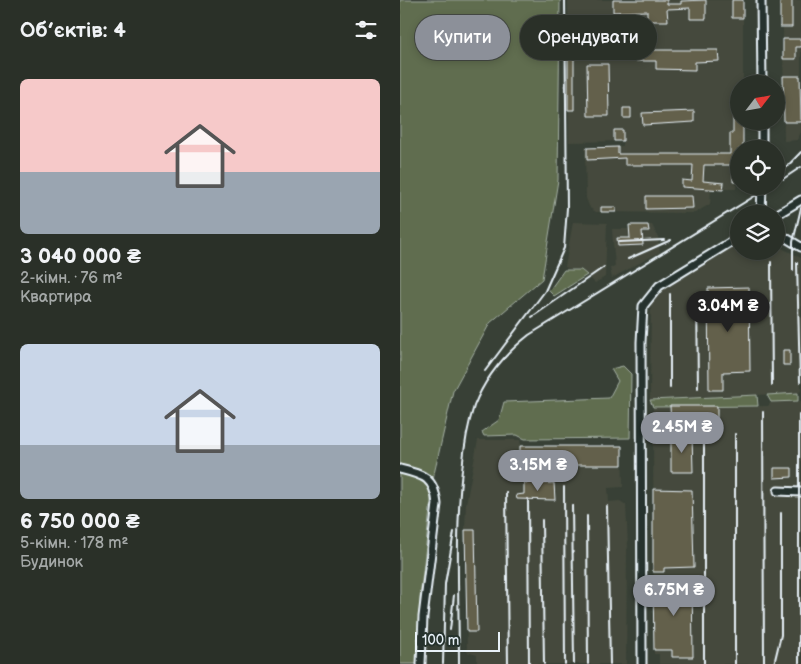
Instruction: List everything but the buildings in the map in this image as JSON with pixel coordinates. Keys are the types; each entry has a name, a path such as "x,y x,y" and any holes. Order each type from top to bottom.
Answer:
{"street":[{"path":"761,0 762,75"},
{"path":"785,210 801,200"},
{"path":"785,237 801,247"},
{"path":"642,664 641,342 643,306 659,286 730,243"},
{"path":"400,468 423,474 435,489 437,504 423,617 421,664"},
{"path":"778,490 801,492"}],"shaded area":[{"path":"568,0 743,0 743,75 730,75 730,130 743,130 743,140 730,140 730,189 711,189 710,204 695,213 596,212 590,208 586,198 585,148 623,146 623,141 569,142 568,60 657,60 657,15 568,15"},
{"path":"780,0 801,0 801,132 797,140 785,141 785,75 783,75 783,27"},
{"path":"573,222 607,223 605,277 595,283 581,269 565,267"},
{"path":"629,225 652,225 658,237 660,252 612,278 610,268 615,267 612,229 629,229"},
{"path":"730,248 730,260 785,260 785,250 801,258 801,391 798,393 650,400 651,304 662,290"},
{"path":"801,401 801,664 659,664 659,654 654,654 653,407 768,406 771,402"},
{"path":"478,440 520,440 521,446 622,446 623,487 608,488 609,502 620,501 626,505 628,547 626,664 477,664 477,655 467,652 466,504"}],"green space":[{"path":"400,0 560,0 560,15 520,15 520,60 559,60 558,180 542,279 490,323 453,391 434,474 420,598 417,664 400,664"},
{"path":"564,270 581,270 587,275 554,296 549,291"},
{"path":"623,366 631,374 630,438 525,439 517,435 484,436 482,432 499,420 504,402 609,398 618,381 611,369"},
{"path":"798,393 798,401 771,402 767,395"},
{"path":"757,395 758,406 653,407 650,400"}],"railway":[{"path":"485,371 545,291 564,248 567,208 565,0"},
{"path":"785,169 801,152"},
{"path":"785,178 801,167"},
{"path":"459,664 458,542 463,462 474,406 490,376 504,358 529,335 756,195"},
{"path":"793,270 793,242 801,208"},
{"path":"619,242 664,240"},
{"path":"628,259 671,240"},
{"path":"771,262 772,385"},
{"path":"797,263 800,382"},
{"path":"532,317 604,267"},
{"path":"697,293 698,388"},
{"path":"670,294 670,388"},
{"path":"763,412 764,664"},
{"path":"799,415 799,664"},
{"path":"704,434 704,663"},
{"path":"735,434 735,664"},
{"path":"564,487 565,664"},
{"path":"506,492 508,664"},
{"path":"528,499 529,664"},
{"path":"572,505 574,664"},
{"path":"607,506 610,664"},
{"path":"774,664 781,635 781,513"},
{"path":"587,516 588,664"},
{"path":"542,520 544,664"},
{"path":"443,664 445,584 454,532"},
{"path":"450,630 454,595"}]}
